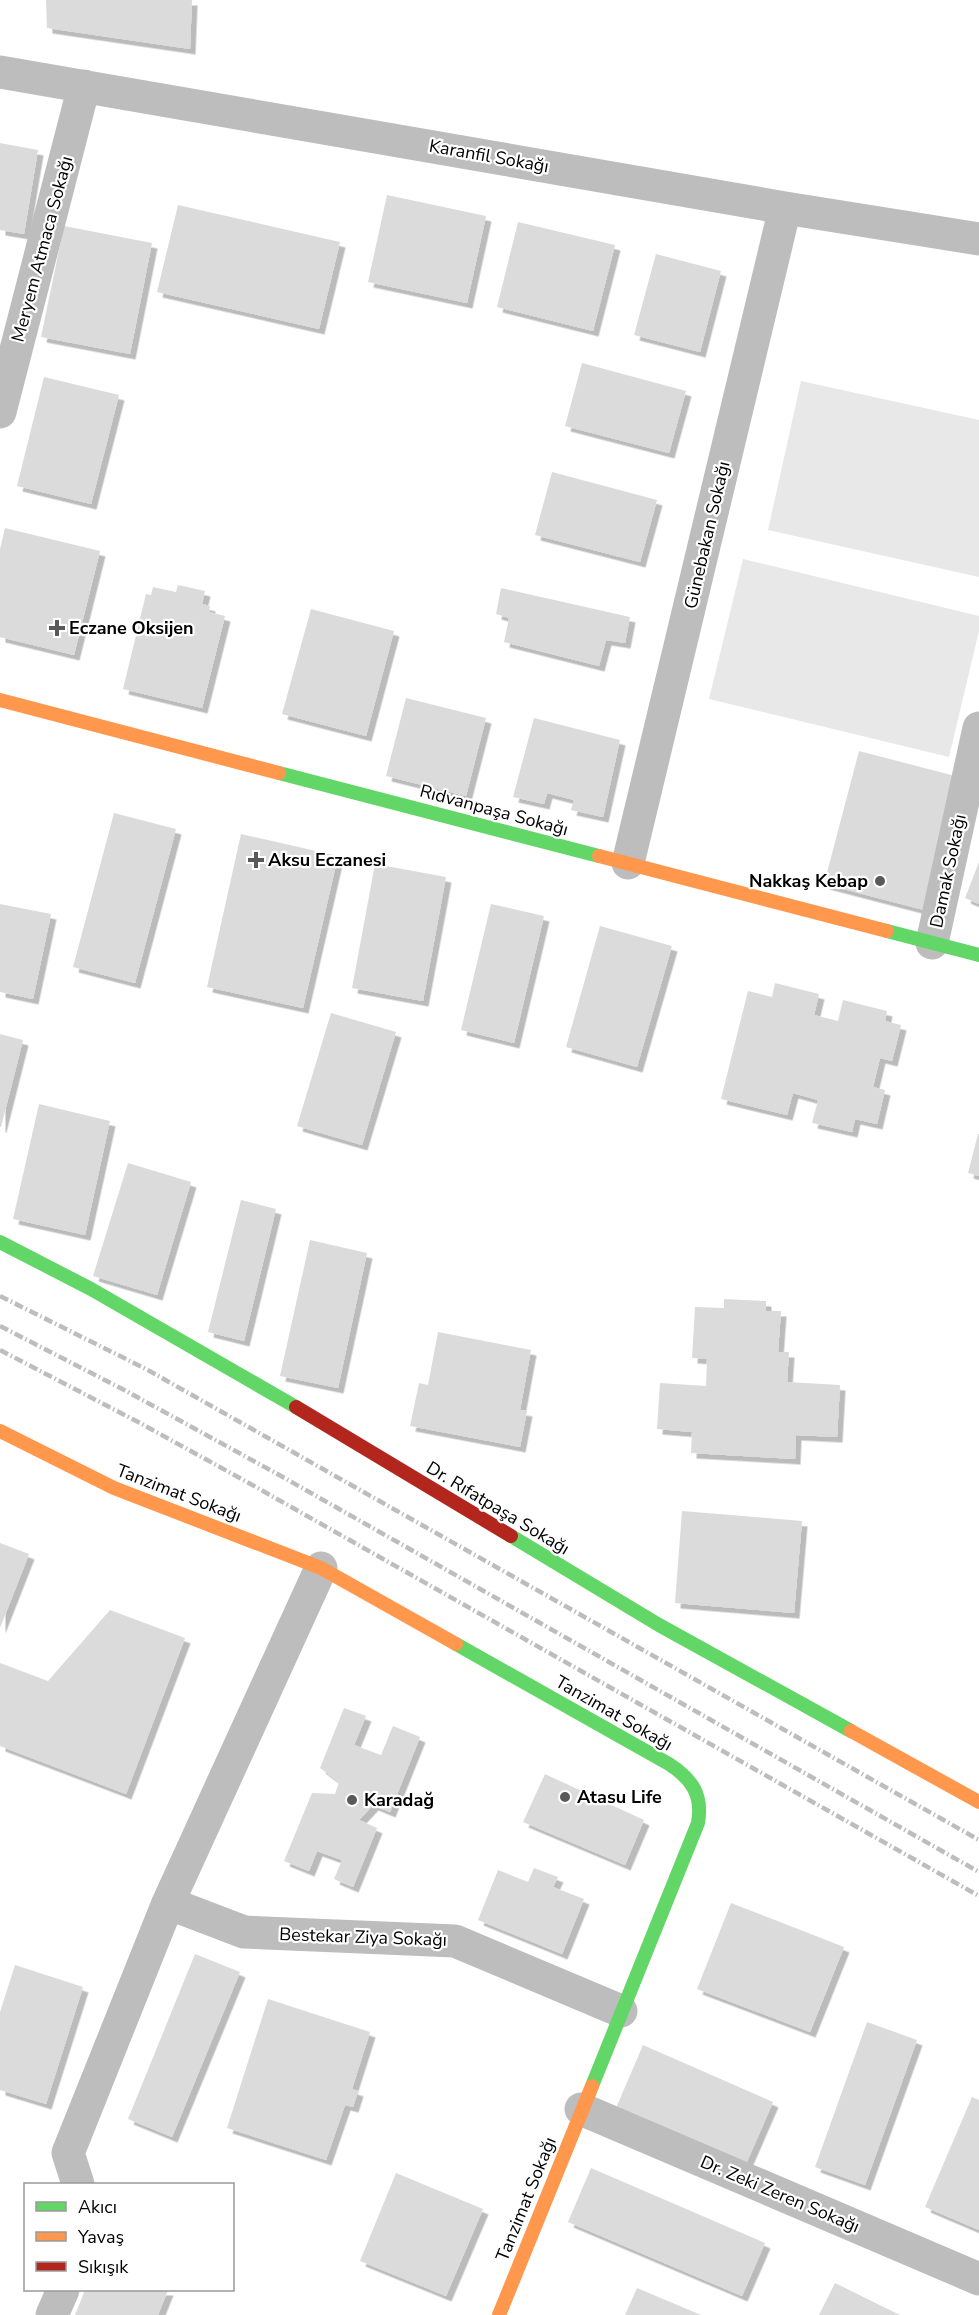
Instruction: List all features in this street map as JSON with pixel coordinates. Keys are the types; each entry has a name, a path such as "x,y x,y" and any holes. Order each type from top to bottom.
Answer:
{"street":[{"name":"Karanfil Sokağı","path":"0,72 785,208 979,239"},
{"name":"Meryem Atmaca Sokağı","path":"0,412 84,86"},
{"name":"Günebakan Sokağı","path":"628,863 785,208"},
{"name":"Rıdvanpaşa Sokağı","path":"0,700 979,955"},
{"name":"Damak Sokağı","path":"932,943 979,728"},
{"name":"Dr. Rıfatpaşa Sokağı","path":"0,1242 91,1289 235,1371 659,1625 979,1803"},
{"name":"Tanzimat Sokağı","path":"0,1431 114,1488 321,1568 669,1764 693,1784 700,1799 698,1823 499,2315"},
{"path":"78,2183 68,2153 168,1903 321,1568"},
{"name":"Bestekar Ziya Sokağı","path":"168,1903 244,1932 455,1941 621,2011"},
{"name":"Dr. Zeki Zeren Sokağı","path":"581,2109 979,2279"},
{"path":"52,2315 62,2291"}],"shaded area":[{"path":"801,381 979,420 979,577 768,530"},
{"path":"743,559 979,616 979,631 949,757 709,699"}],"building":[{"path":"46,0 192,0 190,49 47,28"},
{"path":"0,143 38,150 24,234 0,230"},
{"path":"387,195 486,216 467,303 368,282"},
{"path":"178,205 340,242 319,329 157,292"},
{"path":"518,222 615,245 593,331 497,307"},
{"path":"64,226 152,243 130,354 41,337"},
{"path":"656,254 721,271 700,352 634,335"},
{"path":"582,363 686,391 669,453 565,426"},
{"path":"44,377 119,395 91,504 17,486"},
{"path":"552,472 657,500 640,562 535,535"},
{"path":"5,528 100,551 74,655 0,637 0,549"},
{"path":"178,585 205,591 202,604 210,606 209,612 225,616 202,708 123,689 146,594 151,595 153,587 176,592"},
{"path":"501,588 630,617 625,643 606,640 599,666 504,642 509,618 496,614"},
{"path":"311,609 394,631 366,736 282,714"},
{"path":"406,698 486,718 466,796 386,776"},
{"path":"534,718 620,740 603,817 571,810 574,800 547,793 544,804 513,797"},
{"path":"859,751 959,777 924,910 824,884"},
{"path":"114,813 176,829 135,983 73,967"},
{"path":"241,834 338,856 303,1008 207,987"},
{"path":"979,862 979,904 965,898"},
{"path":"375,864 446,877 423,1001 352,988"},
{"path":"0,904 51,914 33,999 0,992"},
{"path":"491,904 544,916 514,1043 461,1030"},
{"path":"600,926 672,946 637,1067 566,1047"},
{"path":"775,983 819,994 814,1015 838,1021 843,1000 887,1011 885,1021 901,1025 892,1061 880,1058 873,1087 885,1090 877,1124 855,1119 852,1132 812,1123 818,1100 793,1093 787,1115 721,1099 748,991 772,997"},
{"path":"331,1013 396,1032 362,1145 297,1126"},
{"path":"0,1034 23,1040 1,1127 0,1127"},
{"path":"39,1104 110,1121 85,1235 13,1219"},
{"path":"979,1134 979,1176 968,1173"},
{"path":"128,1163 191,1182 157,1295 93,1276"},
{"path":"241,1200 276,1209 244,1341 208,1332"},
{"path":"310,1240 367,1253 338,1388 280,1376"},
{"path":"724,1299 766,1301 766,1311 781,1311 778,1352 789,1352 787,1382 840,1385 837,1437 796,1435 795,1459 691,1453 692,1432 657,1429 660,1383 706,1386 707,1359 692,1358 695,1307 724,1308"},
{"path":"438,1332 531,1350 520,1410 527,1411 520,1447 410,1426 419,1383 428,1385"},
{"path":"682,1511 802,1521 794,1613 675,1603"},
{"path":"0,1543 29,1554 0,1628"},
{"path":"110,1610 185,1638 126,1794 0,1746 0,1663 48,1681"},
{"name":"Karadağ","path":"344,1708 366,1716 354,1745 381,1755 393,1726 420,1737 390,1812 373,1805 359,1820 377,1828 353,1887 334,1879 342,1860 317,1851 309,1871 284,1861 312,1793 335,1794 339,1782 320,1768"},
{"name":"Atasu Life","path":"545,1774 644,1820 625,1865 523,1822"},
{"path":"534,1868 558,1877 553,1887 584,1899 562,1954 478,1920 498,1870 528,1882"},
{"path":"731,1903 844,1947 810,2032 697,1989"},
{"path":"195,1954 240,1972 172,2137 128,2119"},
{"path":"15,1965 83,1987 46,2104 0,2090 0,2012"},
{"path":"268,1999 370,2032 352,2089 358,2091 353,2107 345,2105 326,2160 227,2128"},
{"path":"867,2022 917,2040 865,2185 815,2167"},
{"path":"643,2045 773,2102 746,2164 616,2108"},
{"path":"972,2097 979,2100 979,2230 925,2207"},
{"path":"591,2168 765,2243 742,2296 568,2222"},
{"path":"396,2173 483,2209 446,2296 360,2261"},
{"path":"835,2283 900,2315 819,2315"},
{"path":"637,2288 701,2315 625,2315"},
{"path":"85,2291 168,2291 158,2315 75,2315"}],"railway":[{"path":"0,1296 146,1369 979,1840"},
{"path":"0,1326 128,1392 281,1476 979,1872"},
{"path":"0,1350 247,1482 979,1896"}],"traffic: fast":[{"path":"279,773 599,856"},
{"path":"887,931 979,955"},
{"path":"0,1242 91,1289 296,1407"},
{"path":"511,1536 659,1625 851,1731"},
{"path":"456,1644 669,1764 690,1782 697,1796 698,1823 592,2086"}],"traffic: slow":[{"path":"0,700 279,773"},
{"path":"599,856 887,931"},
{"path":"0,1431 114,1488 321,1568 456,1644"},
{"path":"851,1731 979,1802"},
{"path":"499,2315 592,2086"}],"traffic: jam":[{"path":"296,1407 511,1536"}],"place":[{"name":"Eczane Oksijen","path":"57,628"},
{"name":"Aksu Eczanesi","path":"256,860"},
{"name":"Nakkaş Kebap","path":"880,881"},
{"name":"Atasu Life","path":"565,1797"},
{"name":"Karadağ","path":"352,1800"}]}
